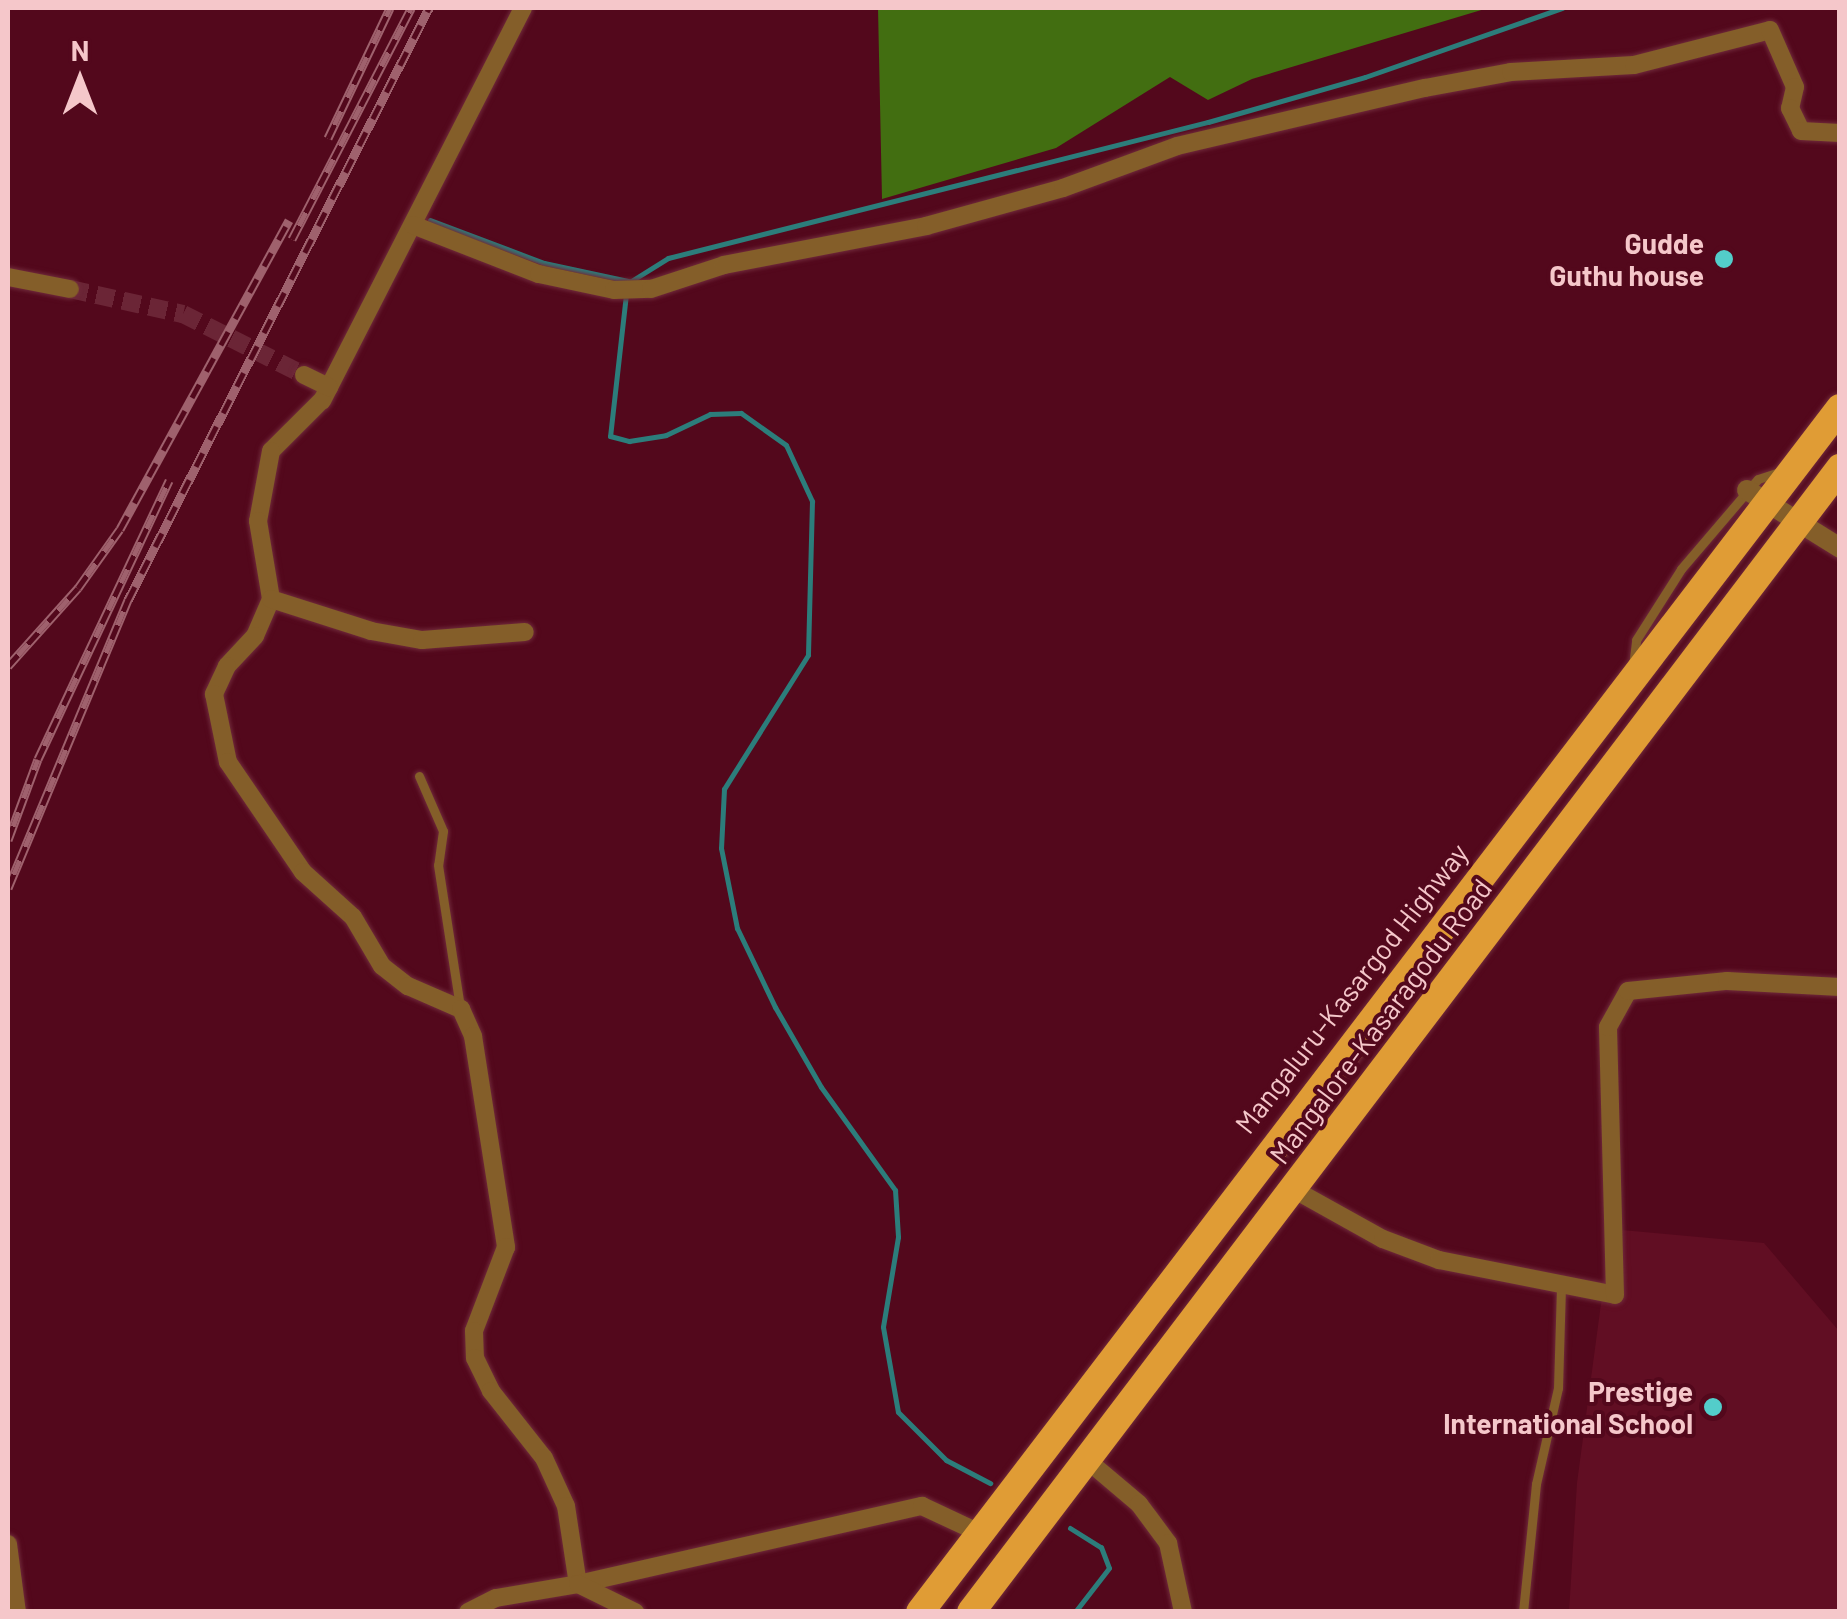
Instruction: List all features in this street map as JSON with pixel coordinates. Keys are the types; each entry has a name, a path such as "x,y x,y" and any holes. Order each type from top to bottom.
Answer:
{"highway":[{"name":"Mangaluru-Kasargod Highway","path":"920,1612 1634,674 1756,497 1792,470 1840,408"},
{"name":"Mangalore-Kasaragodu Road","path":"971,1612 1840,468"}],"street":[{"path":"523,8 329,387 271,451 260,486 261,555 271,599 255,636 227,666 214,694 228,762 303,872 353,918 382,966 408,986 461,1010 473,1036 506,1247 474,1331 475,1358 491,1391 544,1458 566,1506 578,1584"},
{"path":"413,225 539,274 614,290 636,290 724,265 926,226 1063,188 1178,146 1426,88 1511,72 1634,65 1770,30 1794,87 1790,108 1801,130 1840,133"},
{"path":"8,278 70,289"},
{"path":"304,375 329,387"},
{"path":"1756,497 1839,546"},
{"path":"271,599 370,631 422,640 525,632"},
{"path":"1293,1189 1383,1239 1438,1260 1614,1296 1608,1026 1628,990 1727,981 1840,987"},
{"path":"1087,1460 1140,1504 1168,1543 1184,1612"},
{"path":"468,1612 496,1598 578,1584 922,1506 980,1533"},
{"path":"8,1544 17,1612"},
{"path":"578,1584 635,1612"}],"lane":[{"path":"419,776 443,831 438,865 461,1010"},
{"path":"1523,1612 1536,1484 1558,1388 1561,1284"}],"shaded area":[{"name":"Prestige International School","path":"1611,1229 1764,1243 1839,1331 1839,1611 1569,1612 1577,1483"}],"green space":[{"path":"878,8 1488,8 1252,79 1208,100 1170,77 1056,148 882,199"}],"waterway":[{"path":"628,283 668,258 1208,122 1365,77 1562,8"},
{"path":"430,220 544,263 629,281"},
{"path":"626,294 610,436 629,441 666,435 710,414 741,413 786,445 812,501 808,655 724,789 721,848 737,928 775,1007 821,1087 895,1190 898,1237 883,1327 898,1412 946,1460 990,1483"},
{"path":"1070,1528 1101,1547 1109,1568 1075,1612"}],"tunnel":[{"path":"70,289 183,314 304,375"}],"railway":[{"path":"328,138 390,8"},
{"path":"292,239 411,8"},
{"path":"8,888 128,600 429,8"},
{"path":"8,666 78,588 120,529 289,220"},
{"path":"8,840 38,759 169,480"}],"place":[{"name":"Gudde Guthu house","path":"1724,259"},
{"name":"Prestige International School","path":"1713,1407"}]}
